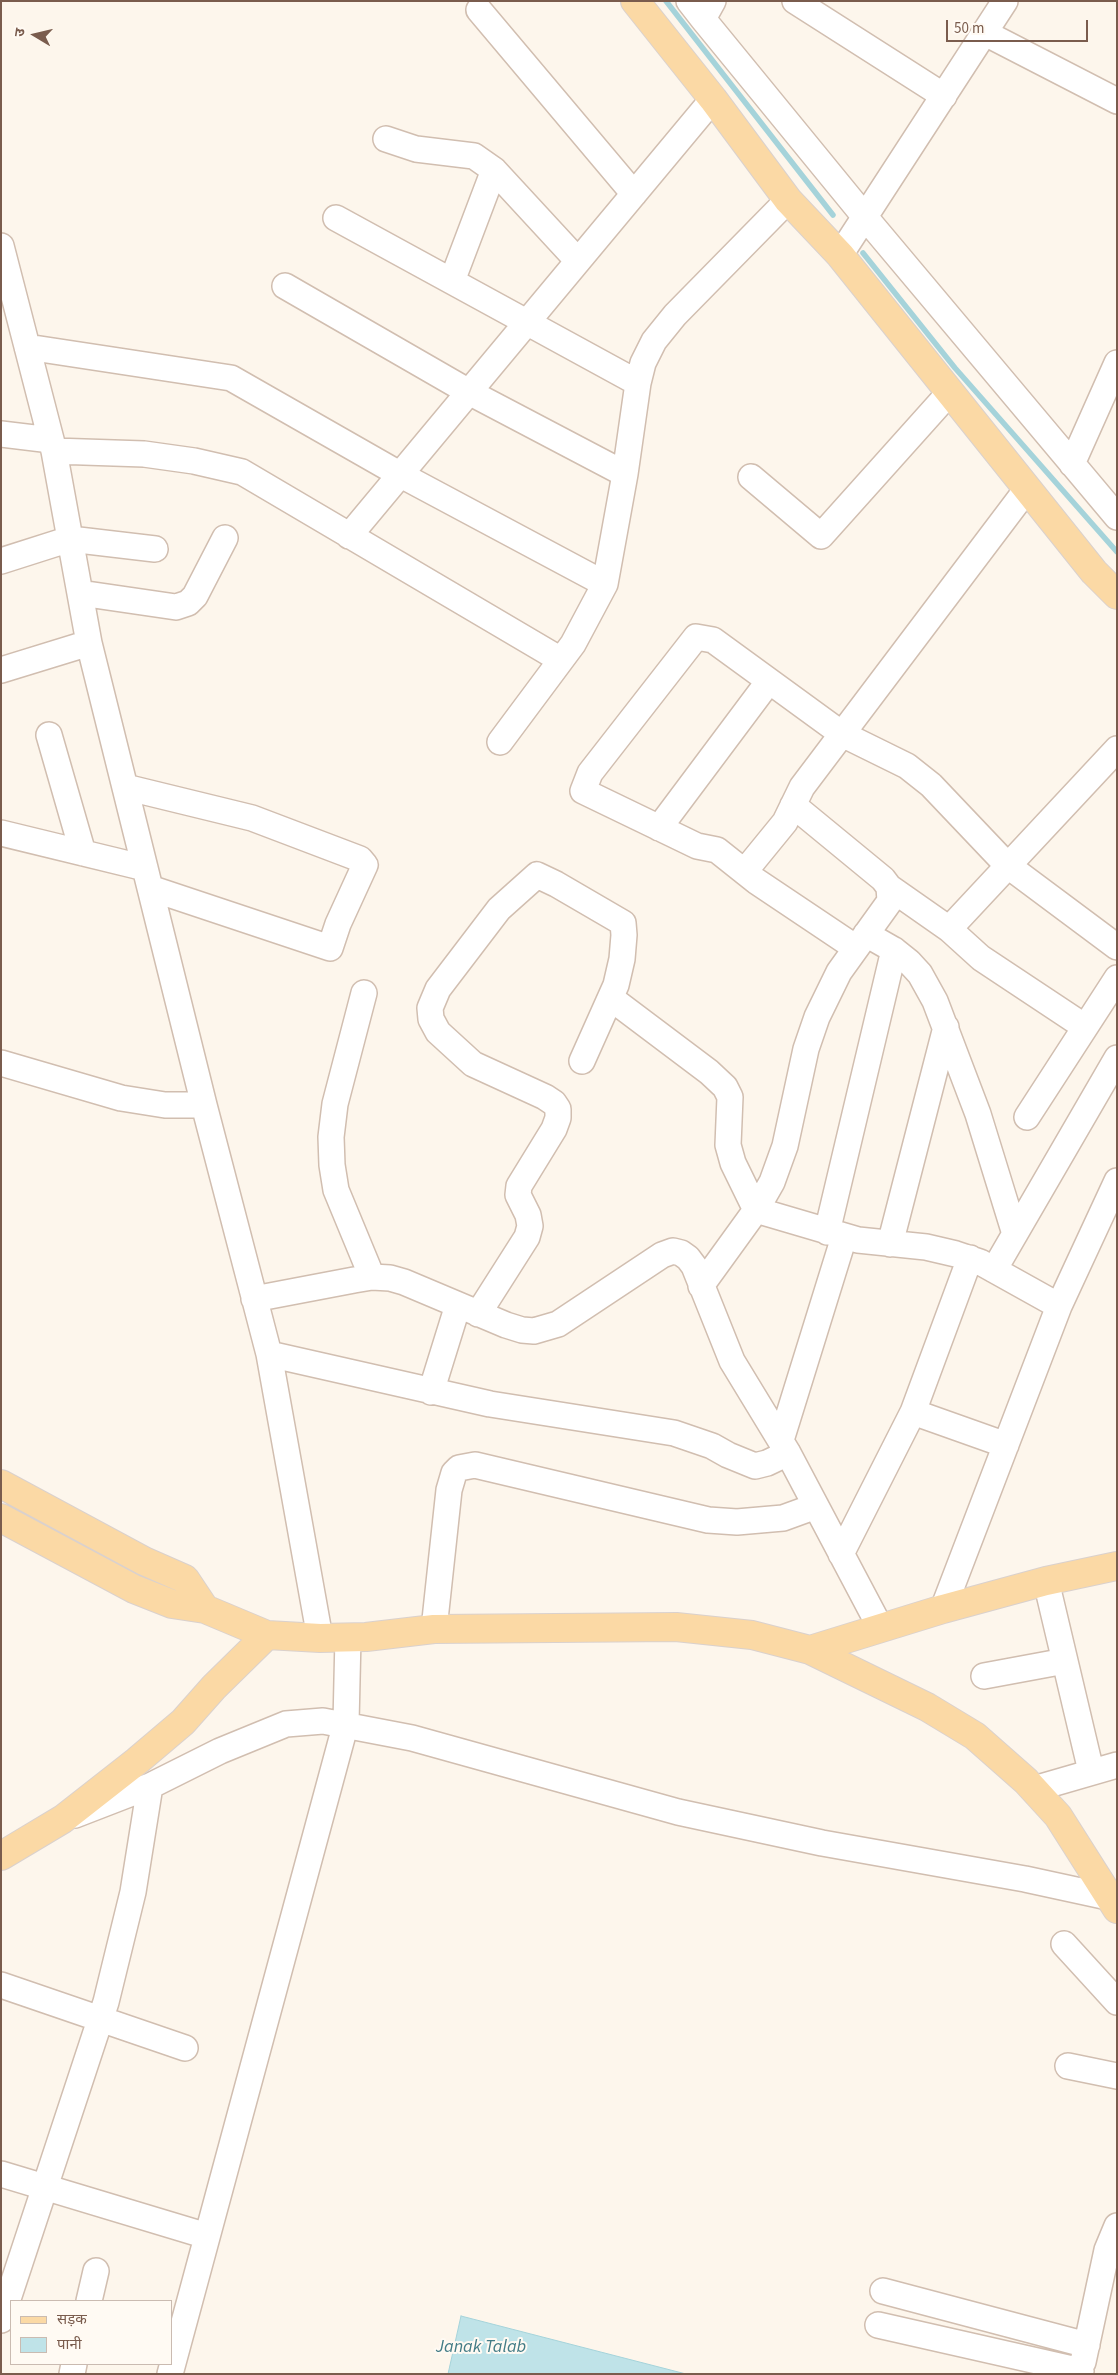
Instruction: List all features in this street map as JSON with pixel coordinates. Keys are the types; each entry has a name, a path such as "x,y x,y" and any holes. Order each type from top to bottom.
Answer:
{"main road":[{"path":"636,1 713,99 788,200 840,255 1094,572 1117,595"},
{"path":"1,1484 144,1561 185,1579 205,1609"},
{"path":"1,1518 134,1589 172,1604 205,1609 267,1635 320,1638 434,1629 676,1627 752,1635 810,1650 927,1707 975,1736 1034,1789 1058,1816 1088,1861 1112,1903"},
{"path":"810,1650 943,1609 1046,1582 1117,1566"},
{"path":"1,1856 63,1819 183,1722 214,1687 267,1635"}],"street":[{"path":"795,1 944,96"},
{"path":"840,255 1005,1"},
{"path":"701,7 865,217 1117,517"},
{"path":"479,10 634,194"},
{"path":"985,33 1117,101"},
{"path":"349,536 713,99"},
{"path":"386,139 416,150 474,156 494,170 578,261"},
{"path":"452,281 494,170"},
{"path":"500,742 573,644 605,584 625,474 638,383 643,363 654,341 675,315 788,200"},
{"path":"336,218 638,383"},
{"path":"1,246 52,445 89,643 204,1106 269,1354 320,1638"},
{"path":"285,286 469,392 625,474"},
{"path":"27,347 231,378 401,475 605,584"},
{"path":"1072,464 1117,363"},
{"path":"751,477 822,536 950,392"},
{"path":"1,434 52,445 194,461 242,472 561,660"},
{"path":"745,871 785,822 802,787 1027,489"},
{"path":"80,593 176,607 188,603 195,596 225,538"},
{"path":"1,561 70,539 155,549"},
{"path":"1015,1234 978,1114 936,1001 920,974 894,950 861,941 756,881 717,850 697,846 582,791 590,773 696,637 713,640 842,734 907,766 931,785 1007,865 1117,947"},
{"path":"1,670 89,643"},
{"path":"660,828 769,681"},
{"path":"49,736 84,853"},
{"path":"949,929 1117,749"},
{"path":"1,833 84,853 330,948 338,924 365,865 360,859 252,818 125,787"},
{"path":"793,805 883,879 889,887 949,929 981,958 1085,1027"},
{"path":"431,1392 468,1310 527,1237 530,1226 528,1215 518,1195 519,1186 554,1129 558,1118 558,1110 546,1097 473,1064 438,1032 431,1019 430,1008 438,989 500,909 537,875 556,884 622,923 624,935 622,959 612,999 582,1061"},
{"path":"701,1286 756,1210 772,1182 783,1152 806,1049 816,1017 839,972 890,901 889,887"},
{"path":"269,1354 490,1404 674,1433 712,1446 728,1456 755,1466 767,1463 785,1446 835,1235 894,950"},
{"path":"1027,1117 1117,978"},
{"path":"364,993 335,1104 332,1156 336,1190 372,1278"},
{"path":"612,999 710,1072 725,1087 730,1097 728,1145 733,1163 756,1210 835,1235 890,1244 926,1247 970,1258 1059,1306"},
{"path":"890,1244 946,1027"},
{"path":"994,1270 1117,1058"},
{"path":"1,1063 121,1098 165,1105 204,1106"},
{"path":"943,1609 1059,1306 1117,1181"},
{"path":"254,1299 372,1278 390,1278 522,1330 544,1329 558,1324 662,1255 673,1251 680,1252 694,1266 732,1361 785,1446 880,1627"},
{"path":"840,1554 913,1412 970,1258"},
{"path":"913,1412 1006,1445"},
{"path":"434,1629 449,1490 454,1473 459,1468 475,1465 708,1520 737,1522 776,1519 816,1506"},
{"path":"1046,1582 1091,1771"},
{"path":"170,2374 346,1724 348,1637"},
{"path":"984,1676 1065,1661"},
{"path":"63,1819 150,1786 220,1751 286,1724 323,1721 412,1738 678,1812 822,1843 996,1874 1112,1903"},
{"path":"1034,1789 1117,1765"},
{"path":"1,2320 101,2020 134,1892 150,1786"},
{"path":"1064,1944 1117,2002"},
{"path":"1,1985 185,2048"},
{"path":"1068,2066 1117,2076"},
{"path":"1,2174 207,2236"},
{"path":"878,2324 1081,2373 1107,2250 1117,2226"},
{"path":"89,2300 96,2271"},
{"path":"883,2292 1087,2345"}],"water":[{"name":"Janak Talab","path":"461,2316 686,2374 448,2374"}],"waterway":[{"path":"666,1 833,215"},
{"path":"863,253 955,368 1117,552"}]}
